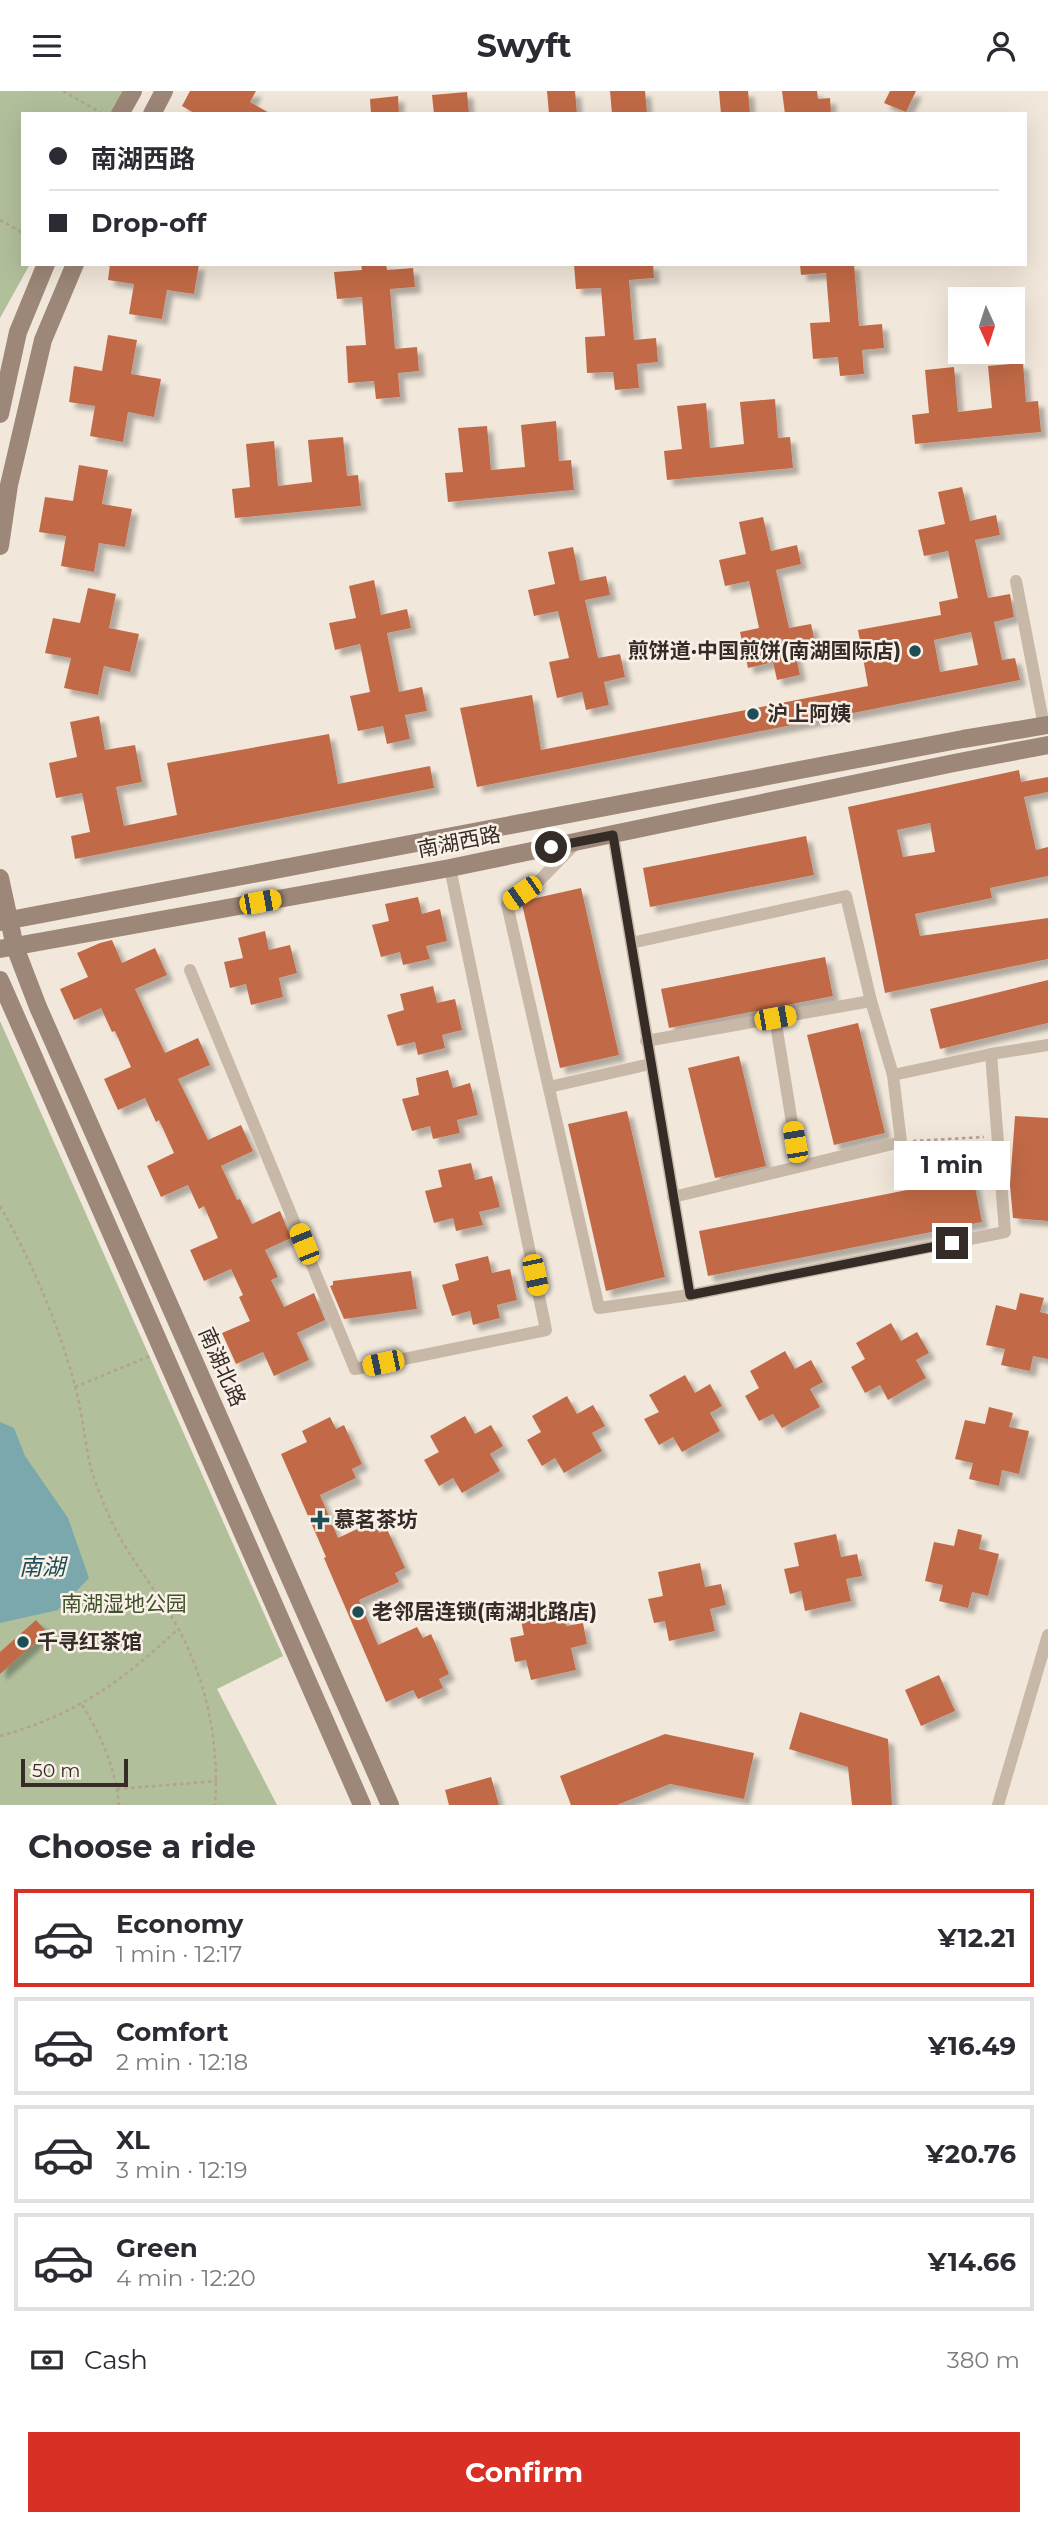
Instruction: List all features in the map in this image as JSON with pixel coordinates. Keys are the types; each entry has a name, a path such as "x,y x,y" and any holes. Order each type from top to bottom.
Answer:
{"main road":[{"path":"121,112 133,91"},
{"path":"153,112 164,91"},
{"path":"0,414 18,332 45,266"},
{"path":"0,546 9,485 43,340 74,266"},
{"name":"南湖西路","path":"4,921 963,739 1046,726"},
{"name":"南湖西路","path":"8,948 450,868 954,762 1048,745"},
{"name":"南湖北路","path":"0,878 8,948 38,1007 390,1805"},
{"path":"0,980 362,1805"}],"street":[{"path":"1016,581 1046,726"},
{"path":"613,835 690,1295"},
{"path":"576,842 537,883 507,904 599,1308 690,1295 1004,1232 991,1054"},
{"path":"190,970 355,1369 546,1330 450,868"},
{"path":"631,943 846,896 871,1001 893,1075 901,1142 673,1198"},
{"path":"646,1041 871,1001"},
{"path":"775,1018 799,1166"},
{"path":"893,1075 1048,1045"},
{"path":"549,1087 650,1064"},
{"path":"998,1805 1048,1635"}],"path":[{"path":"64,91 100,112"},
{"path":"0,220 21,232"},
{"path":"901,1142 998,1136"},
{"path":"0,1206 22,1245 55,1323 75,1387 90,1466 105,1507 124,1548 178,1629 206,1693 214,1736 217,1781 215,1805"},
{"path":"75,1387 164,1350"},
{"path":"0,1736 82,1705 143,1661 178,1629"},
{"path":"82,1705 100,1733 110,1758 119,1805"},
{"path":"117,1789 217,1781"}],"green space":[{"path":"0,91 127,91 116,112 21,112 21,266 29,266 0,318"},
{"name":"南湖湿地公园","path":"0,1021 283,1656 217,1689 277,1805 0,1805"}],"water":[{"name":"南湖","path":"0,1422 14,1428 25,1456 68,1518 89,1578 58,1610 0,1623"}],"building":[{"path":"190,91 256,91 250,102 268,112 192,112 182,106"},
{"path":"547,91 575,91 577,112 549,112"},
{"path":"610,91 645,91 647,112 612,112"},
{"path":"719,91 748,91 750,112 721,112"},
{"path":"782,91 817,91 818,99 830,98 831,112 785,112"},
{"path":"890,91 916,91 906,112 884,103"},
{"path":"467,92 469,112 434,112 432,95"},
{"path":"398,96 399,112 371,112 370,99"},
{"path":"110,266 199,266 194,294 167,290 162,319 129,314 134,284 108,280"},
{"path":"361,266 386,266 387,270 413,268 415,287 390,289 395,349 417,347 419,371 398,373 400,397 376,399 374,381 348,383 346,346 366,345 362,297 337,299 334,272 362,270"},
{"path":"574,266 653,266 654,278 629,280 634,340 656,338 658,362 637,364 639,388 615,390 613,372 587,373 585,337 605,336 601,288 576,289"},
{"path":"800,266 854,266 859,326 882,324 884,348 862,350 864,374 840,376 838,357 813,359 810,323 830,322 826,273 801,275"},
{"path":"108,335 137,340 131,374 161,379 154,417 128,412 123,442 90,436 95,406 69,402 74,366 102,371"},
{"path":"1023,364 1026,402 1038,401 1041,432 915,444 912,415 929,413 925,370 954,367 958,412 992,408 988,366"},
{"path":"775,399 778,438 790,437 793,468 667,480 664,451 682,449 677,406 706,403 710,448 744,444 740,402"},
{"path":"556,421 559,461 571,460 574,490 448,502 445,473 463,472 458,428 487,426 491,470 525,467 521,425"},
{"path":"343,437 347,476 358,475 361,506 235,518 232,489 250,487 246,444 274,441 278,486 312,482 308,440"},
{"path":"79,465 108,470 102,504 132,509 125,547 99,543 94,572 61,566 66,536 39,532 45,497 73,501"},
{"path":"962,487 970,521 996,515 1000,535 975,540 988,598 1010,594 1014,617 994,622 1002,660 1015,658 1020,680 477,787 460,708 532,695 541,750 868,686 858,630 941,615 939,602 958,598 948,551 924,556 918,530 945,524 938,492","holes":["971,632 978,665 940,672 934,640"]},
{"path":"763,517 771,551 797,545 801,564 776,570 789,628 811,624 816,647 795,652 800,675 777,680 773,662 748,668 740,632 759,628 749,581 725,586 719,560 746,554 739,522"},
{"path":"573,547 580,581 606,576 610,595 585,600 598,658 620,654 625,677 604,682 609,705 586,710 582,692 557,698 549,662 569,658 558,611 534,616 528,590 555,584 548,552"},
{"path":"374,580 381,615 407,609 411,628 387,633 399,692 422,687 427,711 405,715 410,739 387,744 383,726 358,731 350,696 370,692 360,644 335,650 329,623 356,618 349,586"},
{"path":"88,588 116,594 109,628 139,634 130,672 104,666 98,695 64,688 71,658 45,653 53,618 80,623"},
{"path":"99,716 105,750 135,745 142,782 116,787 124,826 177,815 167,763 329,734 338,784 430,766 434,788 75,859 71,836 90,832 82,793 56,798 49,763 77,757 70,722"},
{"path":"1019,770 1021,782 1048,777 1048,792 1024,797 1036,850 1048,847 1048,876 990,888 992,898 915,914 920,936 1048,918 1048,959 885,993 848,807","holes":["930,823 935,852 903,857 897,830"]},
{"path":"806,836 814,875 650,907 643,868"},
{"path":"581,888 619,1055 560,1068 522,904 527,900"},
{"path":"418,897 422,914 440,909 447,941 426,946 430,959 403,965 400,952 381,957 372,925 389,921 385,904"},
{"path":"265,931 269,950 290,945 297,973 279,978 283,997 251,1005 246,984 230,988 224,962 243,958 238,938"},
{"path":"112,940 122,963 155,948 167,975 135,989 165,1053 198,1038 210,1065 178,1079 208,1140 241,1125 253,1151 221,1166 252,1224 280,1211 291,1238 265,1250 278,1277 271,1280 284,1307 314,1293 325,1320 297,1333 309,1360 274,1376 263,1352 236,1364 222,1333 250,1321 239,1297 243,1295 231,1269 204,1281 190,1250 218,1238 204,1206 199,1209 188,1185 161,1197 147,1166 174,1153 159,1120 156,1122 145,1098 118,1110 104,1079 131,1067 115,1031 112,1032 101,1008 74,1020 60,989 88,977 77,953"},
{"path":"825,957 833,996 669,1028 661,989"},
{"path":"1048,980 1048,1023 940,1049 930,1009"},
{"path":"433,986 437,1003 455,999 462,1030 442,1035 445,1048 418,1055 415,1042 397,1046 387,1015 404,1010 400,994"},
{"path":"858,1023 885,1133 834,1145 807,1035"},
{"path":"739,1056 766,1166 715,1178 688,1068"},
{"path":"448,1070 453,1088 470,1083 478,1115 457,1120 460,1133 433,1139 430,1126 412,1131 402,1099 419,1095 416,1078"},
{"path":"627,1111 665,1277 606,1291 568,1124"},
{"path":"1015,1116 1048,1118 1048,1221 1013,1218 1010,1185"},
{"path":"471,1163 475,1180 492,1176 500,1207 479,1212 483,1225 456,1231 453,1218 434,1223 425,1191 442,1187 438,1170"},
{"path":"973,1177 982,1222 708,1276 699,1231"},
{"path":"488,1256 492,1273 510,1269 517,1300 497,1305 500,1318 473,1325 470,1311 452,1316 442,1285 459,1280 455,1264"},
{"path":"411,1271 417,1309 344,1319 330,1286 333,1281"},
{"path":"1020,1293 1044,1298 1040,1312 1048,1314 1048,1359 1033,1356 1030,1371 1001,1365 1005,1349 986,1345 996,1305 1016,1310"},
{"path":"891,1323 901,1341 917,1332 929,1353 916,1360 926,1378 888,1400 880,1385 865,1393 851,1367 865,1359 856,1343"},
{"path":"785,1351 795,1369 811,1360 823,1382 810,1389 820,1407 782,1428 773,1414 759,1421 745,1396 759,1388 750,1371"},
{"path":"685,1375 695,1393 710,1384 722,1406 710,1413 720,1431 682,1452 673,1437 659,1445 644,1419 659,1412 649,1395"},
{"path":"567,1396 577,1414 593,1405 605,1426 592,1433 602,1451 564,1473 555,1458 542,1466 527,1440 541,1432 532,1416"},
{"path":"989,1407 1013,1413 1009,1427 1029,1431 1019,1474 1002,1470 999,1486 969,1479 973,1463 955,1459 965,1420 985,1424"},
{"path":"465,1416 475,1434 491,1425 503,1446 490,1454 500,1471 462,1493 453,1478 439,1486 424,1460 439,1452 430,1436"},
{"path":"330,1417 336,1429 344,1425 362,1464 352,1469 356,1478 320,1495 338,1538 374,1521 379,1533 387,1529 405,1568 395,1573 399,1582 359,1600 378,1645 417,1627 423,1638 431,1634 449,1674 439,1679 443,1688 418,1699 413,1690 386,1702 281,1454 307,1442 302,1431"},
{"path":"958,1529 982,1535 979,1549 999,1554 988,1596 972,1592 968,1608 939,1601 943,1585 925,1581 934,1542 954,1546"},
{"path":"836,1534 841,1557 857,1554 862,1576 846,1579 851,1601 805,1611 801,1591 790,1594 784,1569 799,1566 794,1543"},
{"path":"700,1563 705,1587 721,1584 726,1605 710,1609 715,1631 669,1641 665,1621 654,1623 648,1599 663,1596 658,1572"},
{"path":"561,1602 566,1626 583,1623 587,1644 571,1648 576,1670 531,1680 526,1660 515,1662 510,1638 524,1635 519,1611"},
{"name":"千寻红茶馆","path":"36,1620 47,1632 0,1674 0,1652"},
{"path":"939,1675 955,1711 921,1726 905,1690"},
{"path":"800,1712 888,1739 892,1805 852,1805 848,1767 789,1749"},
{"path":"665,1734 754,1753 744,1799 670,1784 617,1805 571,1805 560,1776"},
{"path":"491,1777 499,1805 449,1805 445,1790"}],"place":[{"name":"煎饼道·中国煎饼(南湖国际店)","path":"915,651"},
{"name":"沪上阿姨","path":"753,714"},
{"name":"慕茗茶坊","path":"320,1520"},
{"name":"老邻居连锁(南湖北路店)","path":"358,1612"},
{"name":"千寻红茶馆","path":"23,1642"}],"route":[{"path":"551,847 613,835 690,1295 952,1243"}]}
